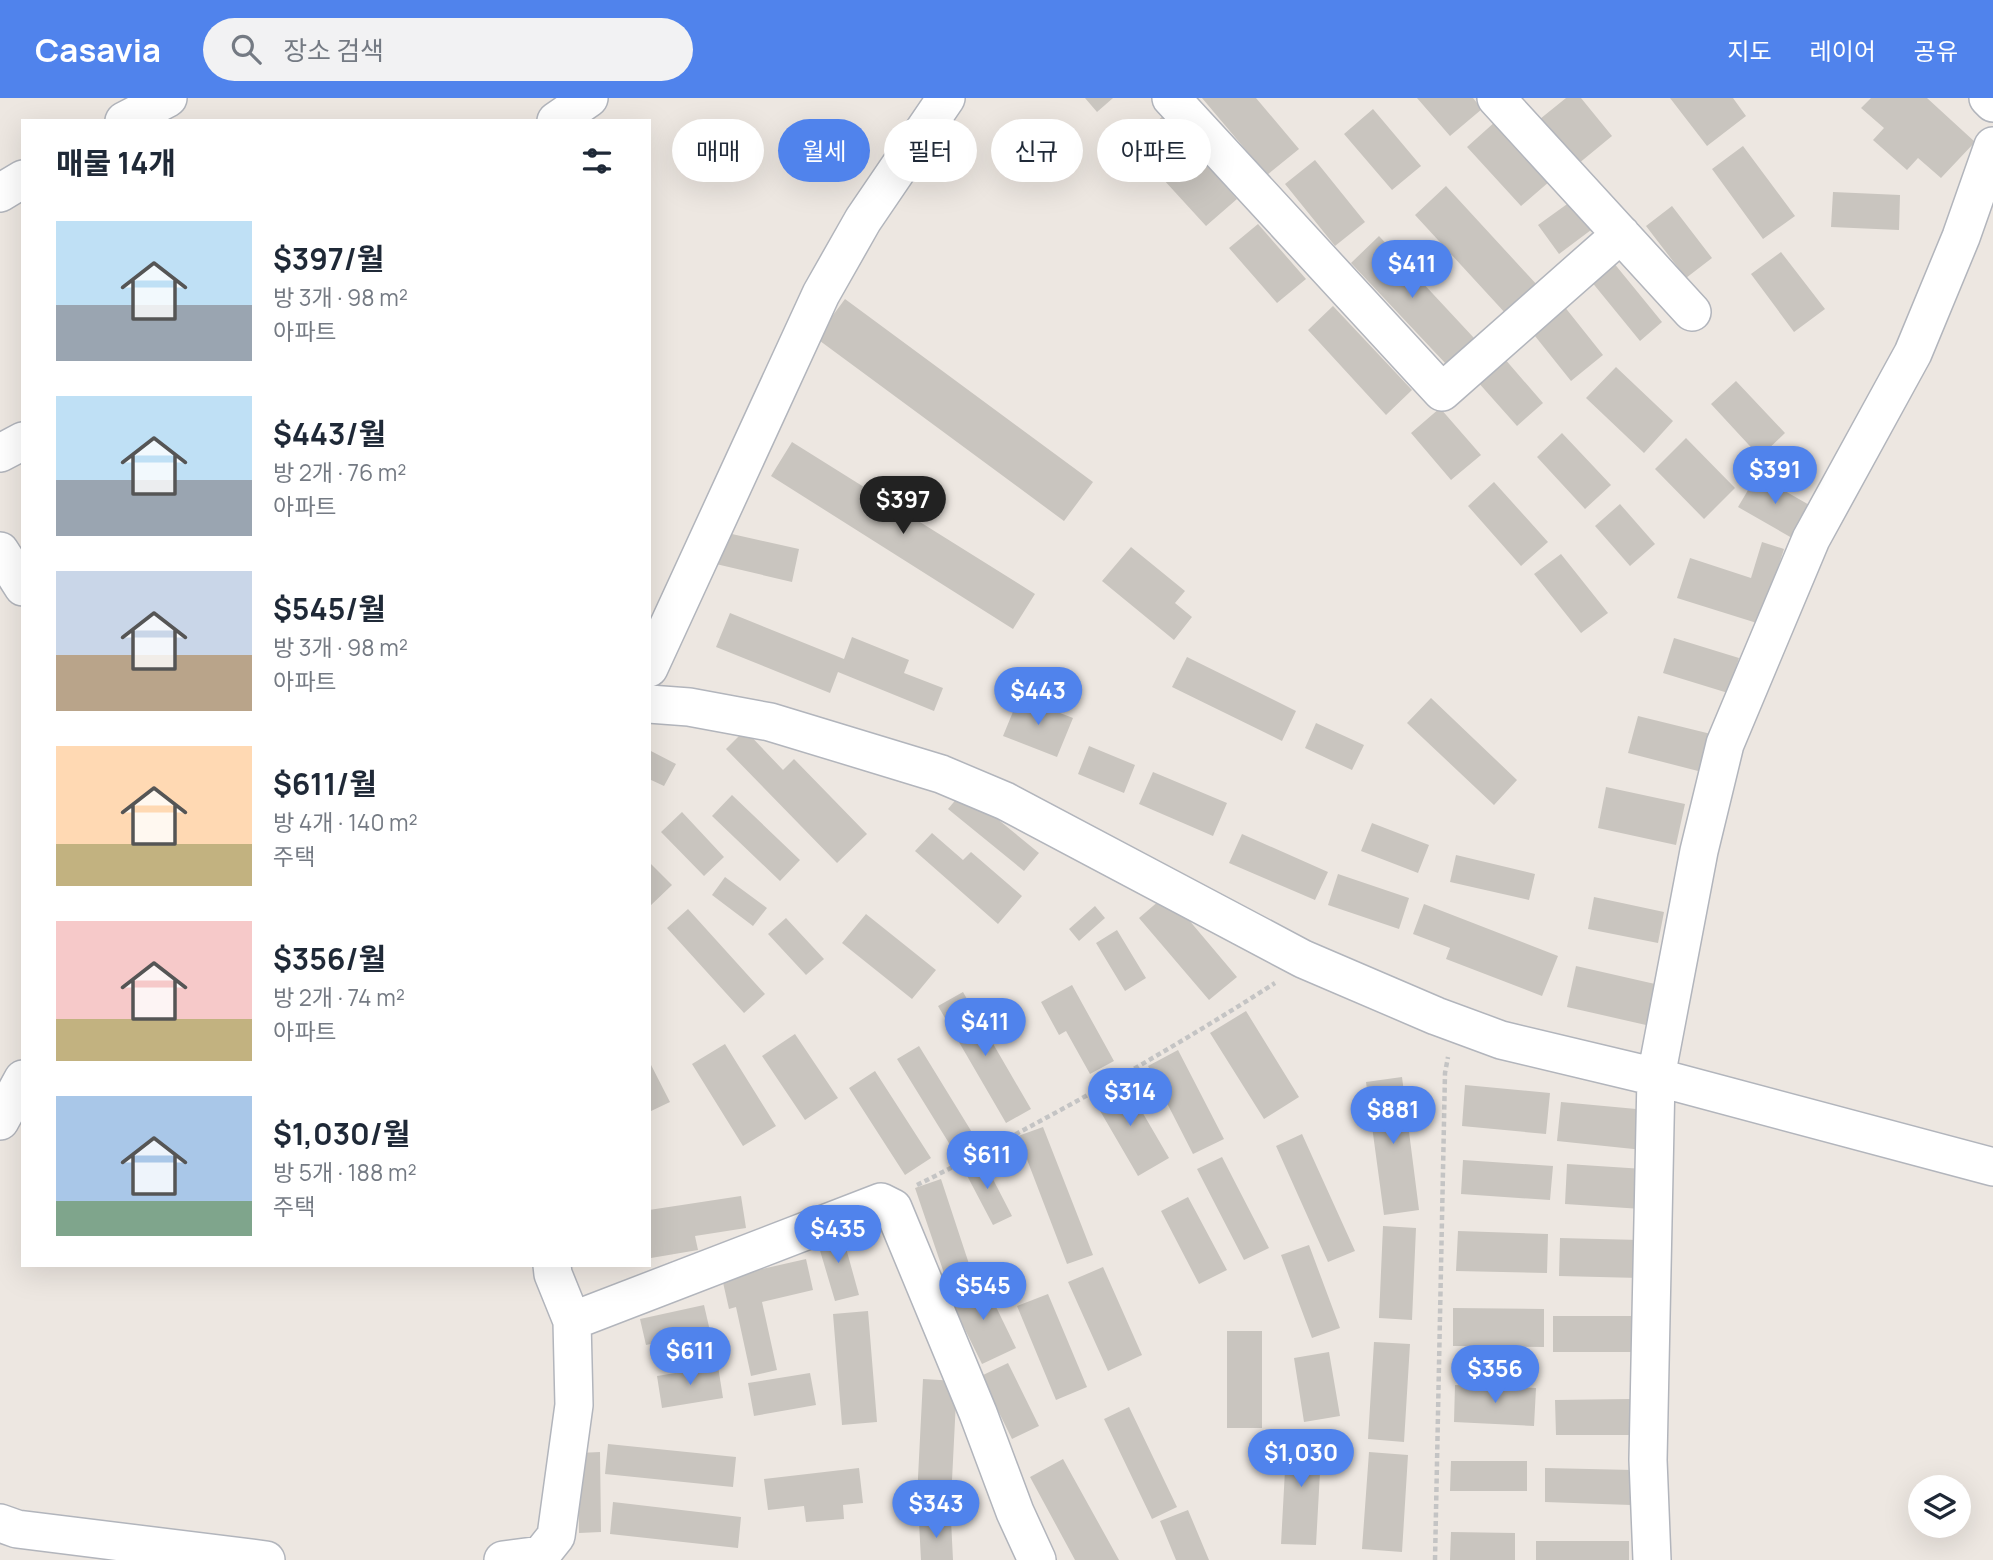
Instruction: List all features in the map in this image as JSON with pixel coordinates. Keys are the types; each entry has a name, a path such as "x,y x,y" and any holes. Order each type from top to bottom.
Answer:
{"street":[{"path":"128,119 169,98"},
{"path":"559,119 589,98"},
{"path":"651,664 821,294 863,220 946,98"},
{"path":"1171,98 1441,392 1620,234"},
{"path":"1496,98 1692,312"},
{"path":"1988,98 1993,103"},
{"path":"1652,1560 1648,1460 1657,1077 1696,864 1725,744 1811,538 1913,353 1961,237 1993,146"},
{"path":"0,192 21,180"},
{"path":"0,453 21,442"},
{"path":"0,551 21,584"},
{"path":"651,704 689,707 770,722 941,774 1005,801 1303,958 1501,1040 1657,1077 1993,1167"},
{"path":"0,1120 21,1083"},
{"path":"572,1321 881,1202 893,1208 978,1413 1015,1512 1037,1560"},
{"path":"503,1560 541,1555 556,1536 574,1405 572,1321 552,1267"},
{"path":"0,1523 18,1529 266,1560"}],"path":[{"path":"881,1202 1070,1104 1201,1031 1286,975 1303,958"},
{"path":"1435,1560 1445,1073 1455,1023"}],"building":[{"path":"1085,98 1113,98 1097,112"},
{"path":"1202,98 1256,98 1299,149 1267,175"},
{"path":"1417,98 1473,98 1482,109 1450,136"},
{"path":"1566,98 1581,98 1612,136 1578,164 1540,119"},
{"path":"1670,98 1733,98 1746,116 1707,146"},
{"path":"1871,98 1927,98 1975,142 1941,178 1918,158 1907,170 1873,140 1884,128 1861,108"},
{"path":"1373,109 1421,166 1392,190 1344,134"},
{"path":"1496,121 1550,181 1521,206 1467,147"},
{"path":"1743,146 1795,216 1763,239 1712,169"},
{"path":"1315,160 1365,222 1335,246 1285,184"},
{"path":"1211,170 1237,199 1206,226 1166,182 1211,182"},
{"path":"1446,186 1538,286 1507,315 1415,215"},
{"path":"1833,192 1900,195 1899,230 1831,227"},
{"path":"1570,202 1591,230 1559,254 1538,225"},
{"path":"1672,206 1712,258 1686,278 1646,226"},
{"path":"1258,224 1306,279 1277,303 1229,248"},
{"path":"1379,236 1474,338 1446,364 1351,263"},
{"path":"1781,252 1825,309 1794,332 1751,274"},
{"path":"1613,262 1662,322 1640,341 1591,281"},
{"path":"845,299 1093,482 1064,521 816,338"},
{"path":"1333,306 1412,390 1386,415 1308,330"},
{"path":"1564,306 1603,355 1571,381 1531,331"},
{"path":"1504,358 1543,403 1517,426 1477,381"},
{"path":"1616,367 1673,421 1644,453 1586,398"},
{"path":"1736,381 1785,433 1760,457 1711,404"},
{"path":"1440,408 1481,455 1451,480 1411,433"},
{"path":"1562,433 1611,485 1585,509 1537,457"},
{"path":"1686,438 1735,488 1704,519 1655,469"},
{"path":"792,442 1035,594 1013,629 771,476"},
{"path":"1757,475 1811,506 1792,538 1738,507"},
{"path":"1494,482 1548,542 1521,566 1468,506"},
{"path":"1620,504 1655,544 1630,566 1595,526"},
{"path":"723,532 799,549 792,582 716,564"},
{"path":"1762,542 1784,549 1760,624 1677,598 1690,558 1751,578"},
{"path":"1131,547 1185,591 1175,603 1192,617 1174,640 1102,581"},
{"path":"1561,554 1608,613 1581,633 1534,574"},
{"path":"730,613 844,659 852,637 909,660 904,673 943,688 934,711 838,672 830,693 716,647"},
{"path":"1674,638 1739,658 1728,693 1663,673"},
{"path":"1187,657 1296,711 1282,741 1172,687"},
{"path":"1019,697 1073,718 1057,757 1003,736"},
{"path":"1431,698 1517,780 1494,805 1407,723"},
{"path":"1638,716 1711,734 1702,772 1628,753"},
{"path":"1316,723 1364,745 1352,770 1305,748"},
{"path":"745,730 783,770 794,759 867,834 837,863 726,749"},
{"path":"1089,746 1135,765 1124,793 1078,774"},
{"path":"651,751 676,764 664,786 651,780"},
{"path":"1153,772 1227,803 1213,836 1139,804"},
{"path":"1606,787 1685,804 1676,845 1598,828"},
{"path":"963,791 1039,853 1024,871 948,809"},
{"path":"732,795 800,860 780,881 712,816"},
{"path":"682,812 724,857 704,876 661,832"},
{"path":"1372,823 1429,845 1418,873 1361,851"},
{"path":"932,833 963,860 971,852 1022,896 998,924 915,851"},
{"path":"1242,834 1328,872 1315,900 1229,863"},
{"path":"1456,855 1535,874 1529,900 1450,882"},
{"path":"651,864 672,885 651,905"},
{"path":"1338,874 1409,898 1399,929 1328,905"},
{"path":"725,877 767,908 753,926 712,895"},
{"path":"1167,894 1237,977 1209,1000 1139,918"},
{"path":"1594,897 1664,912 1658,943 1588,929"},
{"path":"1424,904 1558,956 1542,996 1446,959 1450,948 1413,934"},
{"path":"1095,906 1105,918 1079,941 1069,929"},
{"path":"688,909 765,994 744,1013 667,928"},
{"path":"866,914 936,970 912,999 842,943"},
{"path":"786,918 824,959 806,975 768,934"},
{"path":"1117,930 1146,978 1125,991 1096,943"},
{"path":"1576,966 1655,984 1646,1025 1567,1007"},
{"path":"1072,985 1114,1061 1090,1074 1066,1031 1059,1035 1041,1002"},
{"path":"963,992 1031,1109 1006,1123 938,1006"},
{"path":"1246,1011 1299,1097 1264,1119 1210,1033"},
{"path":"795,1034 838,1098 805,1120 762,1056"},
{"path":"725,1044 776,1126 743,1146 692,1064"},
{"path":"919,1046 973,1134 952,1148 897,1059"},
{"path":"1178,1050 1224,1139 1193,1154 1148,1066"},
{"path":"651,1065 670,1102 651,1111"},
{"path":"875,1071 931,1158 905,1175 849,1088"},
{"path":"1402,1077 1419,1210 1384,1215 1366,1082"},
{"path":"1123,1079 1169,1158 1138,1176 1092,1097"},
{"path":"1465,1085 1550,1093 1546,1134 1462,1126"},
{"path":"1561,1102 1647,1110 1643,1150 1557,1141"},
{"path":"1043,1127 1093,1255 1067,1264 1018,1136"},
{"path":"1302,1134 1355,1251 1328,1262 1276,1146"},
{"path":"981,1156 1012,1216 993,1225 962,1166"},
{"path":"1222,1157 1269,1248 1244,1260 1197,1169"},
{"path":"1463,1160 1553,1166 1550,1200 1461,1194"},
{"path":"1567,1164 1644,1169 1642,1209 1565,1204"},
{"path":"941,1179 972,1273 947,1282 915,1188"},
{"path":"741,1196 746,1228 695,1236 698,1250 651,1258 651,1210"},
{"path":"1188,1197 1227,1270 1199,1284 1161,1211"},
{"path":"1383,1226 1416,1228 1412,1320 1379,1318"},
{"path":"841,1230 859,1295 835,1301 816,1237"},
{"path":"1458,1231 1548,1234 1547,1273 1456,1271"},
{"path":"1560,1238 1640,1240 1640,1278 1559,1276"},
{"path":"1309,1245 1340,1328 1312,1338 1281,1255"},
{"path":"806,1259 813,1290 762,1302 777,1370 751,1376 736,1307 729,1309 722,1278"},
{"path":"1103,1267 1142,1355 1108,1371 1068,1282"},
{"path":"983,1280 1016,1348 982,1364 949,1297"},
{"path":"1048,1294 1087,1387 1056,1400 1017,1306"},
{"path":"704,1305 710,1331 646,1345 640,1319"},
{"path":"1453,1308 1544,1309 1544,1347 1453,1346"},
{"path":"868,1311 877,1422 842,1425 833,1314"},
{"path":"1553,1316 1645,1316 1646,1352 1553,1352"},
{"path":"1227,1331 1262,1331 1262,1428 1227,1428"},
{"path":"1374,1342 1410,1344 1404,1442 1368,1439"},
{"path":"1329,1352 1340,1416 1304,1422 1294,1358"},
{"path":"1008,1363 1039,1426 1012,1439 981,1376"},
{"path":"718,1366 723,1398 662,1408 657,1376"},
{"path":"810,1373 816,1405 754,1416 748,1383"},
{"path":"923,1379 957,1381 951,1500 917,1497"},
{"path":"1455,1385 1536,1388 1534,1426 1454,1422"},
{"path":"1630,1399 1631,1435 1556,1435 1555,1400"},
{"path":"1129,1407 1177,1507 1152,1519 1104,1419"},
{"path":"1287,1433 1322,1436 1316,1545 1281,1544"},
{"path":"608,1444 736,1457 733,1487 605,1474"},
{"path":"600,1452 601,1532 579,1533 578,1453"},
{"path":"1369,1452 1408,1455 1402,1552 1362,1549"},
{"path":"1063,1459 1119,1560 1075,1560 1030,1477"},
{"path":"1451,1461 1527,1461 1527,1491 1450,1491"},
{"path":"859,1468 863,1503 843,1505 844,1519 806,1522 804,1506 768,1510 764,1479"},
{"path":"1545,1468 1633,1470 1631,1505 1545,1502"},
{"path":"613,1502 741,1517 738,1548 610,1534"},
{"path":"1188,1510 1209,1560 1176,1560 1160,1521"},
{"path":"951,1520 953,1560 921,1560 919,1522"},
{"path":"1451,1532 1515,1533 1515,1560 1450,1560"},
{"path":"1536,1541 1629,1541 1629,1560 1536,1560"}]}
